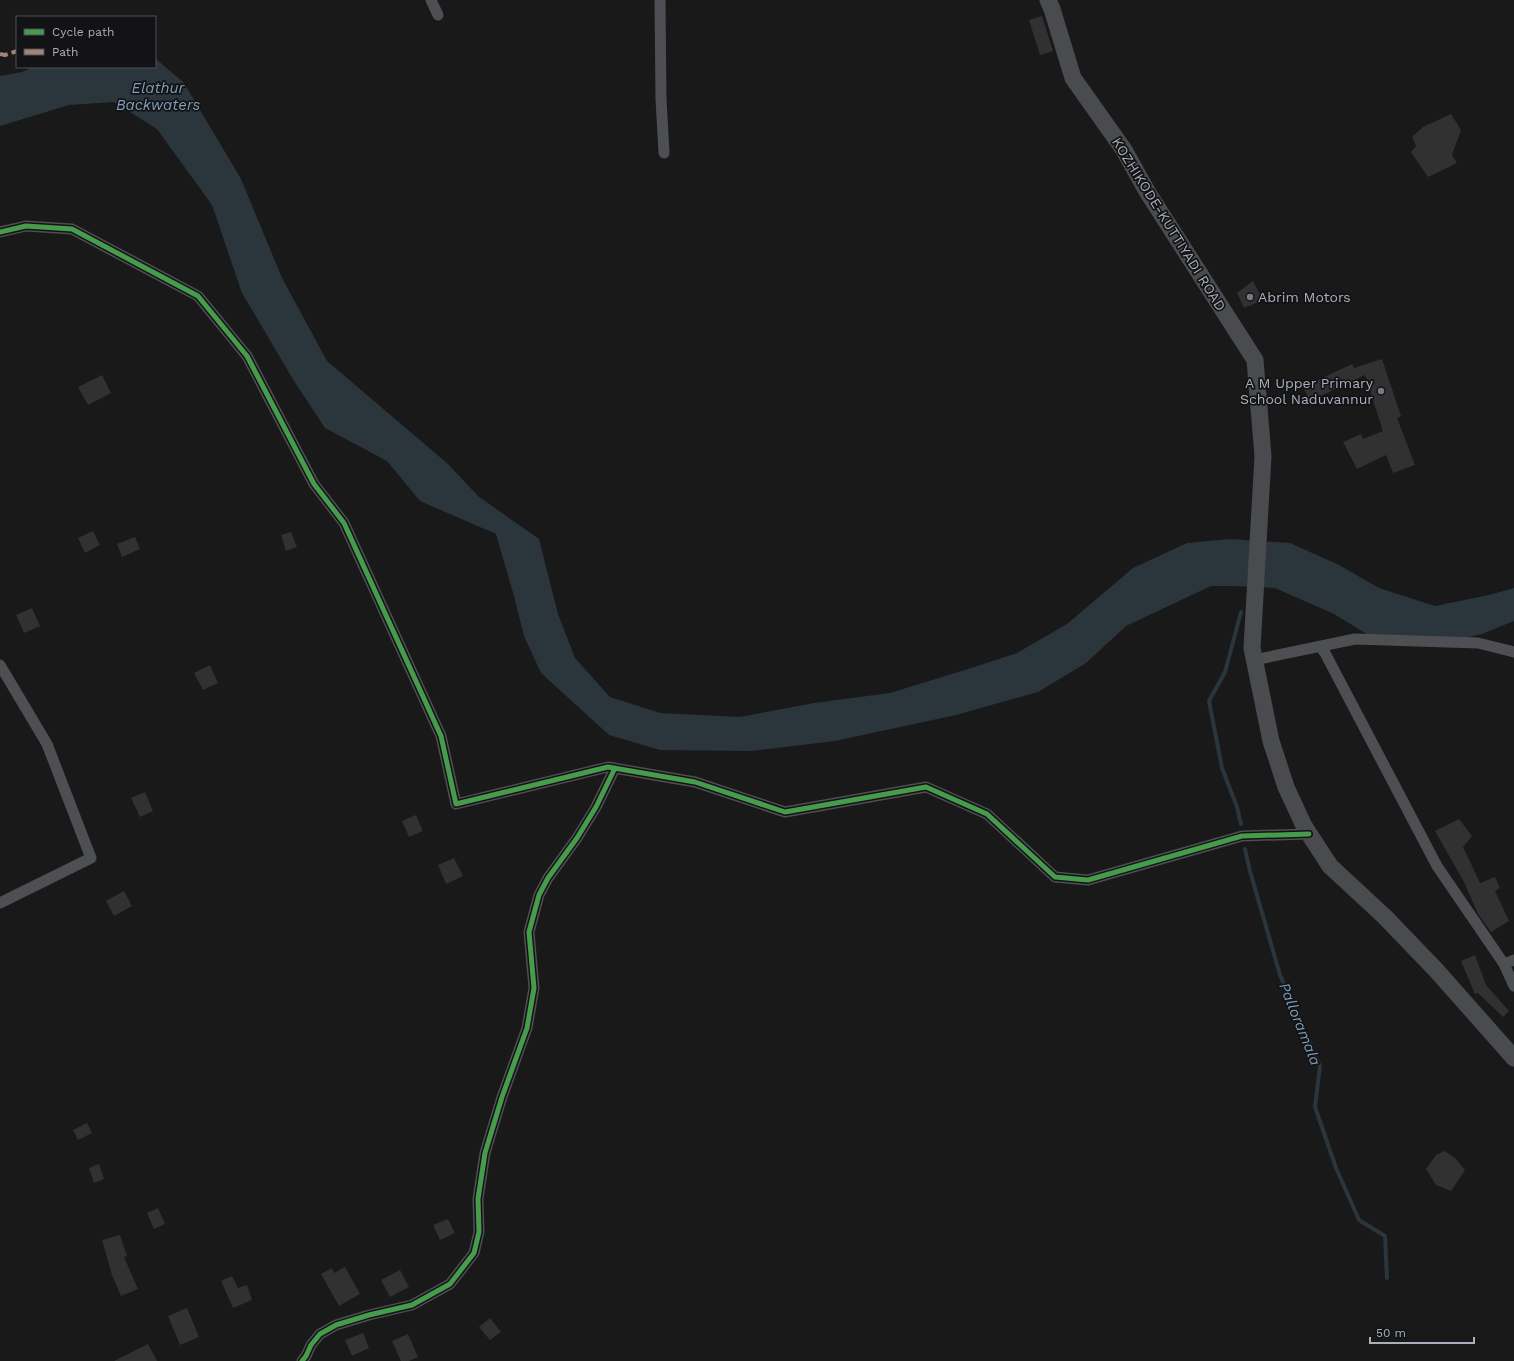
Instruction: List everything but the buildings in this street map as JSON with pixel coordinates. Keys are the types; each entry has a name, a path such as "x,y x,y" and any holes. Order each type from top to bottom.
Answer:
{"main road":[{"name":"KOZHIKODE-KUTTIYADI ROAD","path":"1048,0 1073,78 1124,150 1148,193 1255,360 1263,456 1253,654 1271,741 1286,787 1304,826 1330,866 1386,917 1436,970 1514,1058"}],"street":[{"path":"430,0 438,15"},
{"path":"660,0 661,92 664,153"},
{"path":"0,232 26,226 72,229 198,296 248,356 314,484 344,523 441,736 456,804 608,767 695,782 785,812 926,787 987,814 1055,877 1088,880 1242,836 1309,834"},
{"path":"1253,654 1320,646 1355,639 1478,643 1514,652"},
{"path":"1320,646 1436,866 1509,962 1514,986"},
{"path":"0,665 47,744 91,858 0,902"},
{"path":"302,1361 311,1345 320,1334 336,1326 369,1315 412,1305 450,1284 474,1253 479,1232 478,1199 485,1153 502,1097 527,1028 534,988 528,932 537,902 548,878 577,838 616,768"}],"water":[{"name":"Elathur Backwaters","path":"156,59 184,83 241,179 282,278 327,361 448,464 478,496 539,539 558,614 575,658 610,697 660,713 740,717 814,703 890,693 1017,653 1067,624 1133,568 1187,543 1229,539 1290,543 1339,565 1379,588 1435,606 1489,595 1514,588 1514,621 1482,634 1443,643 1375,639 1334,614 1275,588 1211,586 1126,626 1086,663 1038,692 956,715 835,741 752,751 660,750 609,735 541,673 524,636 496,534 420,501 387,461 325,428 294,381 242,293 212,205 157,129 114,102 69,105 0,126 0,76 22,72 31,68 156,68"}],"waterway":[{"path":"1241,612 1225,672 1209,701 1222,768 1237,807 1241,824"},
{"name":"Palloramala","path":"1245,849 1280,975 1320,1066 1315,1107 1336,1168 1359,1220 1385,1236 1387,1278"}],"marked path":[{"path":"0,54 5,55 16,51"}],"cycle path":[{"path":"0,232 26,226 72,229 198,296 247,356 314,484 344,523 441,736 456,804 608,767 695,782 785,812 926,787 987,814 1055,877 1088,880 1242,836 1309,834"},
{"path":"302,1361 311,1345 320,1334 336,1325 369,1315 412,1305 450,1284 474,1253 479,1232 478,1199 485,1153 502,1097 527,1028 534,988 529,932 539,895 548,878 577,838 596,807 615,768"}],"place":[{"name":"Abrim Motors","path":"1250,297"},
{"name":"A M Upper Primary School Naduvannur","path":"1381,391"}]}
